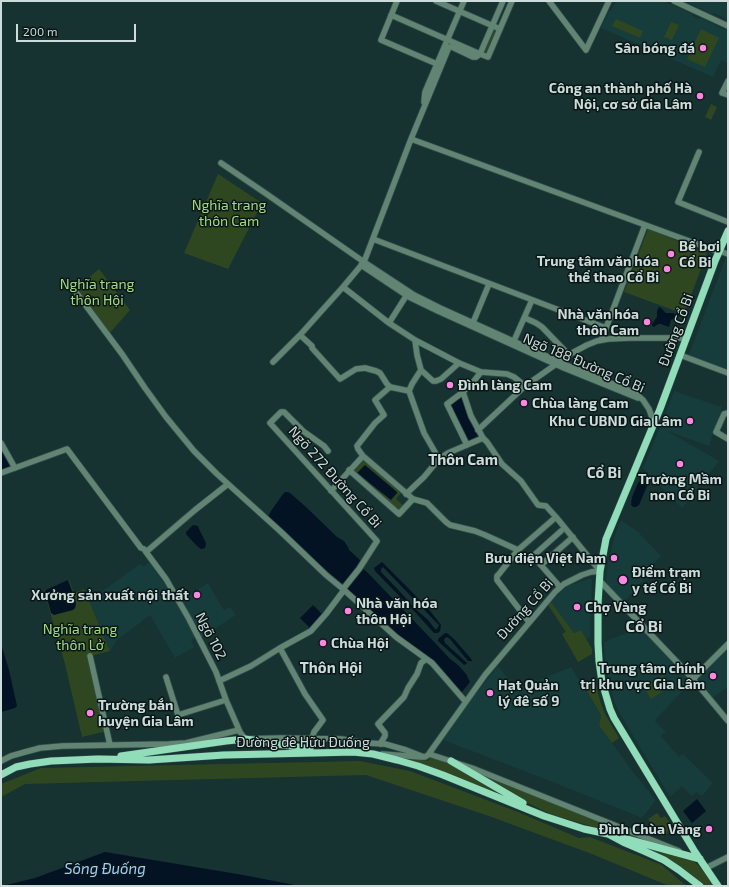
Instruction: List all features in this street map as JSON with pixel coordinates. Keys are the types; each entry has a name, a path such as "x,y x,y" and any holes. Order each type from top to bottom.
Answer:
{"main road":[{"name":"Đường Cổ Bi","path":"600,571 606,540 654,423 728,231"},
{"path":"600,571 598,652 602,682 610,709 614,718 700,859 719,885"},
{"path":"98,760 245,739 330,752"},
{"name":"Đường đê Hữu Đuống","path":"1,775 16,767 51,761 149,760 232,755 330,752 373,754 402,761 438,773 544,816 584,829 608,834 664,860 700,886"},
{"path":"451,761 544,816"},
{"path":"608,834 700,859"}],"street":[{"path":"397,1 381,40 437,64"},
{"path":"436,1 500,28"},
{"path":"424,108 425,92 464,1"},
{"path":"272,362 300,335 362,264 449,47 473,57 480,54 503,1"},
{"path":"391,15 488,57 512,1"},
{"path":"549,1 586,50 609,1"},
{"path":"674,1 728,26"},
{"path":"728,80 722,93 728,95"},
{"path":"411,139 728,254"},
{"path":"699,152 678,202 728,222"},
{"name":"Ngõ 188 Đường Cổ Bi","path":"221,163 268,195 362,264 408,294 438,311 557,363 640,396 649,409 654,423"},
{"path":"601,340 645,225"},
{"path":"373,239 606,328"},
{"path":"472,325 489,284"},
{"path":"343,287 415,340 459,363 481,372 507,374 514,377 525,386"},
{"path":"75,291 166,417 194,451 326,575 396,637 437,668 465,701"},
{"path":"389,322 408,294"},
{"path":"513,343 532,300"},
{"path":"525,318 542,327 569,355"},
{"path":"300,335 312,346 312,348 340,379 356,369 365,368 380,373 390,387 409,391"},
{"path":"478,430 525,386 569,355 588,344 601,340 630,338 686,338"},
{"path":"415,340 417,355 422,370 433,381 441,379 459,363"},
{"path":"680,355 728,372"},
{"path":"422,370 409,391 424,433 439,459"},
{"path":"467,445 448,404 474,382 481,372"},
{"path":"390,387 375,400 384,415 375,423 357,446 363,456 412,499 427,503 450,525 475,531 518,550"},
{"path":"463,392 471,416 478,430 498,460 521,481 538,505 546,506 600,571"},
{"name":"Ngõ 272 Đường Cổ Bi","path":"328,451 324,446 303,431 284,412 282,412 270,423 377,541 343,590"},
{"path":"728,412 724,414 716,432 728,439"},
{"path":"406,494 424,477 439,459 448,453 483,438"},
{"path":"1,443 14,468 1,473"},
{"name":"Ngõ 102","path":"14,468 67,449 166,579 189,619 220,681 226,700 239,730 245,739"},
{"path":"331,491 363,456"},
{"path":"350,470 399,514 412,499"},
{"path":"145,551 228,484"},
{"path":"529,622 496,579 518,550 556,517"},
{"path":"560,587 533,556 561,531"},
{"path":"541,565 572,537"},
{"name":"Đường Cổ Bi","path":"427,755 485,675 555,592 560,587 582,576 591,572 600,571"},
{"path":"599,580 693,679 728,721"},
{"path":"220,681 251,666 311,631 326,614 343,590"},
{"path":"280,648 298,682 323,720 314,732 312,738"},
{"path":"693,679 727,648"},
{"path":"90,656 110,745"},
{"path":"380,744 386,733 378,724 404,697 417,674 421,663 426,659"},
{"path":"166,677 178,715 226,700"},
{"path":"1,761 11,756 40,748 62,746 186,743 239,730"},
{"path":"245,739 341,739 386,744 438,757 472,768 700,859"},
{"path":"373,754 427,755"},
{"path":"706,868 728,857"}],"shaded area":[{"path":"616,1 663,1 692,14 698,19 701,18 728,31 728,63 721,60 713,77 601,28 609,11"},
{"path":"685,1 728,1 728,22 725,18 715,13 712,14"},
{"path":"726,257 728,257 728,372 688,357"},
{"name":"Trường Mầm non Cổ Bi","path":"674,391 722,407 709,446 667,431 719,461 682,508 643,468"},
{"path":"621,520 638,532 661,556 651,567 654,569 623,603 607,584 606,579 611,550"},
{"path":"150,562 196,637 191,640 194,647 175,658 150,615 116,641 110,651 89,601 140,564 143,567"},
{"name":"Chợ Vàng","path":"592,578 590,638 586,639 581,630 574,633 551,602 567,586"},
{"path":"208,583 224,610 230,607 236,615 202,637 182,599"},
{"path":"641,627 687,676 684,679 689,684 655,721 666,732 661,736 679,757 683,754 713,783 702,796 696,792 692,796 682,786 670,797 620,714 614,701 605,663 604,642"},
{"name":"Trung tâm chính trị khu vực Gia Lâm","path":"724,649 728,653 728,687 712,698 695,678"},
{"path":"498,666 516,689 571,667 601,715 600,728 656,800 642,818 443,740 470,701"}],"green space":[{"path":"616,19 643,31 640,38 612,26"},
{"path":"671,22 679,25 672,40 664,37"},
{"name":"Sân bóng đá","path":"701,29 719,38 705,67 687,59"},
{"path":"493,30 496,31 487,53 484,51"},
{"path":"711,104 717,107 711,120 705,117"},
{"name":"Nghĩa trang thôn Cam","path":"218,174 262,203 228,269 184,253"},
{"name":"Trung tâm văn hóa thể thao Cổ Bi","path":"648,229 707,253 684,314 624,292"},
{"name":"Nghĩa trang thôn Hội","path":"99,269 130,310 109,334 75,289"},
{"path":"363,456 403,491 396,499 405,507 399,514 349,470"},
{"name":"Nghĩa trang thôn Lở","path":"69,580 74,593 84,589 110,651 91,656 107,731 82,737 65,664 44,591"},
{"path":"551,602 574,633 581,630 592,649 592,654 578,662 562,634 566,632 548,605"},
{"path":"663,675 671,686 651,699 644,688"},
{"path":"595,681 605,714 619,738 612,743 599,726 601,715 583,685"},
{"path":"431,756 446,761 468,773 504,797 396,759 406,758 427,761"},
{"path":"360,761 410,771 518,812 579,838 590,837 662,865 686,886 669,886 592,854 486,815 366,775 25,784 1,797 1,784 41,768"},
{"path":"470,769 670,849 550,814 524,801"},
{"path":"657,813 661,818 665,816 674,828 662,837 648,819"},
{"path":"638,844 693,861 715,886 705,886 672,861"}],"water":[{"path":"659,307 666,313 673,313 676,315 675,318 671,320 669,327 661,324 654,327 652,326 657,317"},
{"path":"461,396 478,435 477,439 469,441 450,404"},
{"path":"1,446 13,468 1,472"},
{"path":"365,465 397,492 391,500 357,473"},
{"path":"642,480 647,483 647,486 639,505 633,507 631,505 632,497 638,483"},
{"path":"285,492 290,493 337,537 344,541 349,550 361,561 360,565 344,584 341,584 268,517"},
{"path":"193,525 198,526 206,544 205,548 201,549 186,534 186,532"},
{"path":"382,562 427,607 441,625 440,631 438,633 434,633 375,571 374,568","holes":["383,567 439,625 437,629 435,629 428,620 413,607 381,572"]},
{"path":"362,568 466,674 470,682 461,693 432,660 407,642 354,597 347,588"},
{"path":"68,580 76,604 75,608 73,610 54,615 51,613 45,591"},
{"path":"313,605 323,615 310,628 300,618"},
{"path":"445,633 455,640 472,661 468,661 447,637 444,640 445,643 467,663 466,664 464,665 438,641 438,639"},
{"path":"1,644 9,670 17,706 1,712"},
{"path":"697,799 706,811 692,823 683,811"},
{"name":"Sông Đuống","path":"105,852 300,886 2,886 35,878"}],"place":[{"name":"Sân bóng đá","path":"703,48"},
{"name":"Công an thành phố Hà Nội, cơ sở Gia Lâm","path":"700,96"},
{"name":"Bể bơi Cổ Bi","path":"671,254"},
{"name":"Trung tâm văn hóa thể thao Cổ Bi","path":"667,269"},
{"name":"Nhà văn hóa thôn Cam","path":"647,322"},
{"name":"Đình làng Cam","path":"450,385"},
{"name":"Chùa làng Cam","path":"524,403"},
{"name":"Khu C UBND Gia Lâm","path":"690,421"},
{"name":"Trường Mầm non Cổ Bi","path":"680,464"},
{"name":"Bưu điện Việt Nam","path":"614,558"},
{"name":"Điểm trạm y tế Cổ Bi","path":"623,580"},
{"name":"Xưởng sản xuất nội thất","path":"197,595"},
{"name":"Chợ Vàng","path":"577,607"},
{"name":"Nhà văn hóa thôn Hội","path":"348,611"},
{"name":"Chùa Hội","path":"323,643"},
{"name":"Trung tâm chính trị khu vực Gia Lâm","path":"713,676"},
{"name":"Hạt Quản lý đê số 9","path":"490,693"},
{"name":"Trường bắn huyện Gia Lâm","path":"90,713"},
{"name":"Đình Chùa Vàng","path":"709,829"}],"district":[{"name":"Thôn Cam","path":"463,460"},
{"name":"Cổ Bi","path":"604,473"},
{"name":"Cổ Bi","path":"644,627"},
{"name":"Thôn Hội","path":"331,668"}]}
